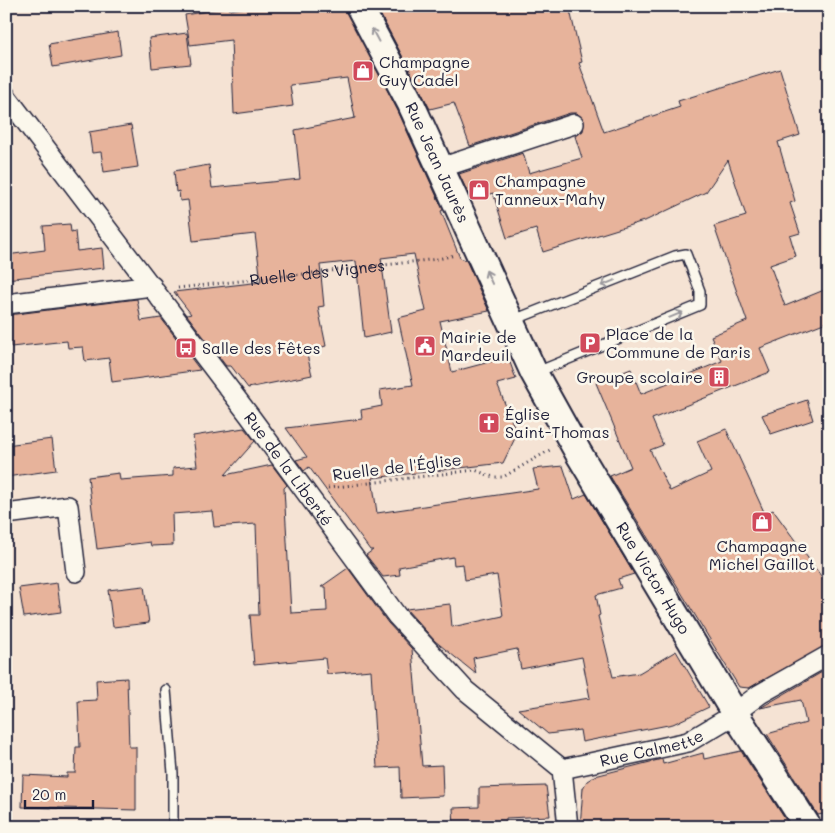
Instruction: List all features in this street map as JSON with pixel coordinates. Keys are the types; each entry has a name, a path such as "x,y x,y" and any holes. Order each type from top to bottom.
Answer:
{"street":[{"name":"Rue Jean Jaurès","path":"360,6 410,104 509,322"},
{"name":"Rue de la Liberté","path":"6,96 154,288 397,616 466,690 562,769"},
{"path":"440,168 574,124"},
{"path":"6,304 154,288"},
{"name":"Rue Victor Hugo","path":"509,322 534,373 570,438 734,712 808,827"},
{"path":"6,514 68,506 76,572"},
{"name":"Rue Calmette","path":"562,769 688,742 760,694 829,655"},
{"path":"562,769 568,827"}],"lane":[{"path":"509,322 675,256 686,254 700,292 700,305 534,373"},
{"path":"166,690 173,773 173,827"}],"path":[{"name":"Ruelle des Vignes","path":"154,288 438,259 477,250"},
{"name":"Ruelle de l'Église","path":"305,490 475,470 492,477 503,477 570,438"}],"building":[{"path":"255,6 344,6 398,111 443,210 441,211 460,258 466,260 489,311 440,321 452,372 508,357 516,379 497,384 517,434 503,463 372,478 377,513 538,489 533,469 563,466 574,499 586,494 634,574 618,579 621,588 596,595 600,615 598,616 613,677 639,673 676,651 709,707 673,724 582,742 580,730 548,734 518,709 590,698 582,657 521,669 517,649 473,658 476,674 435,641 406,609 450,604 452,627 503,616 497,575 465,580 463,564 454,565 453,557 399,567 400,575 383,577 366,555 373,550 370,550 309,467 304,471 296,460 307,457 286,428 362,419 361,410 382,406 380,390 413,385 398,318 426,311 414,254 381,258 391,332 364,338 356,261 320,265 324,306 318,307 326,346 306,351 312,375 248,388 231,366 226,366 187,315 191,314 174,292 261,282 255,234 193,241 188,200 180,201 179,191 176,192 174,171 209,165 212,188 300,179 295,130 355,118 347,78 290,85 293,106 234,114 231,40 190,45 185,15 229,7 230,10"},
{"path":"376,6 569,6 582,62 579,63 604,132 680,107 678,101 780,69 800,135 778,142 795,201 790,203 800,233 790,236 796,256 770,265 785,306 829,288 829,321 760,348 770,372 652,419 663,445 650,450 670,491 711,472 697,441 726,429 765,514 773,510 829,587 829,644 749,688 739,687 610,476 631,467 596,383 631,369 641,394 722,361 711,336 747,321 714,226 746,216 728,160 706,192 647,220 543,252 536,229 507,238 493,193 471,200 459,174 523,153 529,173 582,158 575,136 583,131 584,120 577,113 570,113 470,146 454,103 430,109"},
{"path":"118,32 121,55 53,67 49,44"},
{"path":"187,33 191,64 152,68 149,38"},
{"path":"131,125 138,167 104,172 101,152 92,153 89,132"},
{"path":"70,224 71,232 75,231 77,251 102,248 104,268 6,279 6,255 45,250 43,226"},
{"path":"137,299 141,321 161,318 200,370 112,382 109,358 85,361 83,347 68,348 67,341 11,347 8,315"},
{"path":"807,400 813,420 771,434 762,415"},
{"path":"244,428 255,441 225,475 272,465 287,485 284,488 291,613 327,611 326,587 321,587 348,568 388,623 412,649 422,766 442,765 443,796 401,798 400,767 377,768 371,670 327,674 325,658 254,665 250,615 259,615 256,524 214,527 212,511 172,514 173,545 151,546 150,542 97,549 88,477 119,473 120,480 173,476 173,468 197,466 193,436"},
{"path":"52,439 56,470 6,477 6,445"},
{"path":"57,583 61,612 24,617 19,588"},
{"path":"144,586 149,623 113,627 108,590"},
{"path":"829,668 829,813 818,815 767,734 806,723 801,700 760,708"},
{"path":"127,678 129,747 136,747 136,810 22,807 23,775 67,777 67,773 75,773 76,747 80,747 78,701 97,700 96,680"},
{"path":"741,751 787,822 763,827 580,827 583,788 587,781 595,776 662,759 663,764 703,753 704,759"},
{"path":"546,786 550,816 506,818 506,827 454,827 453,808 479,807 479,788"}],"place":[{"name":"Champagne Guy Cadel","path":"363,71"},
{"name":"Champagne Tanneux-Mahy","path":"479,190"},
{"name":"Place de la Commune de Paris","path":"590,343"},
{"name":"Mairie de Mardeuil","path":"425,346"},
{"name":"Salle des Fêtes","path":"186,348"},
{"name":"Groupe scolaire","path":"719,377"},
{"name":"Église Saint-Thomas","path":"489,423"},
{"name":"Champagne Michel Gaillot","path":"762,522"}]}
